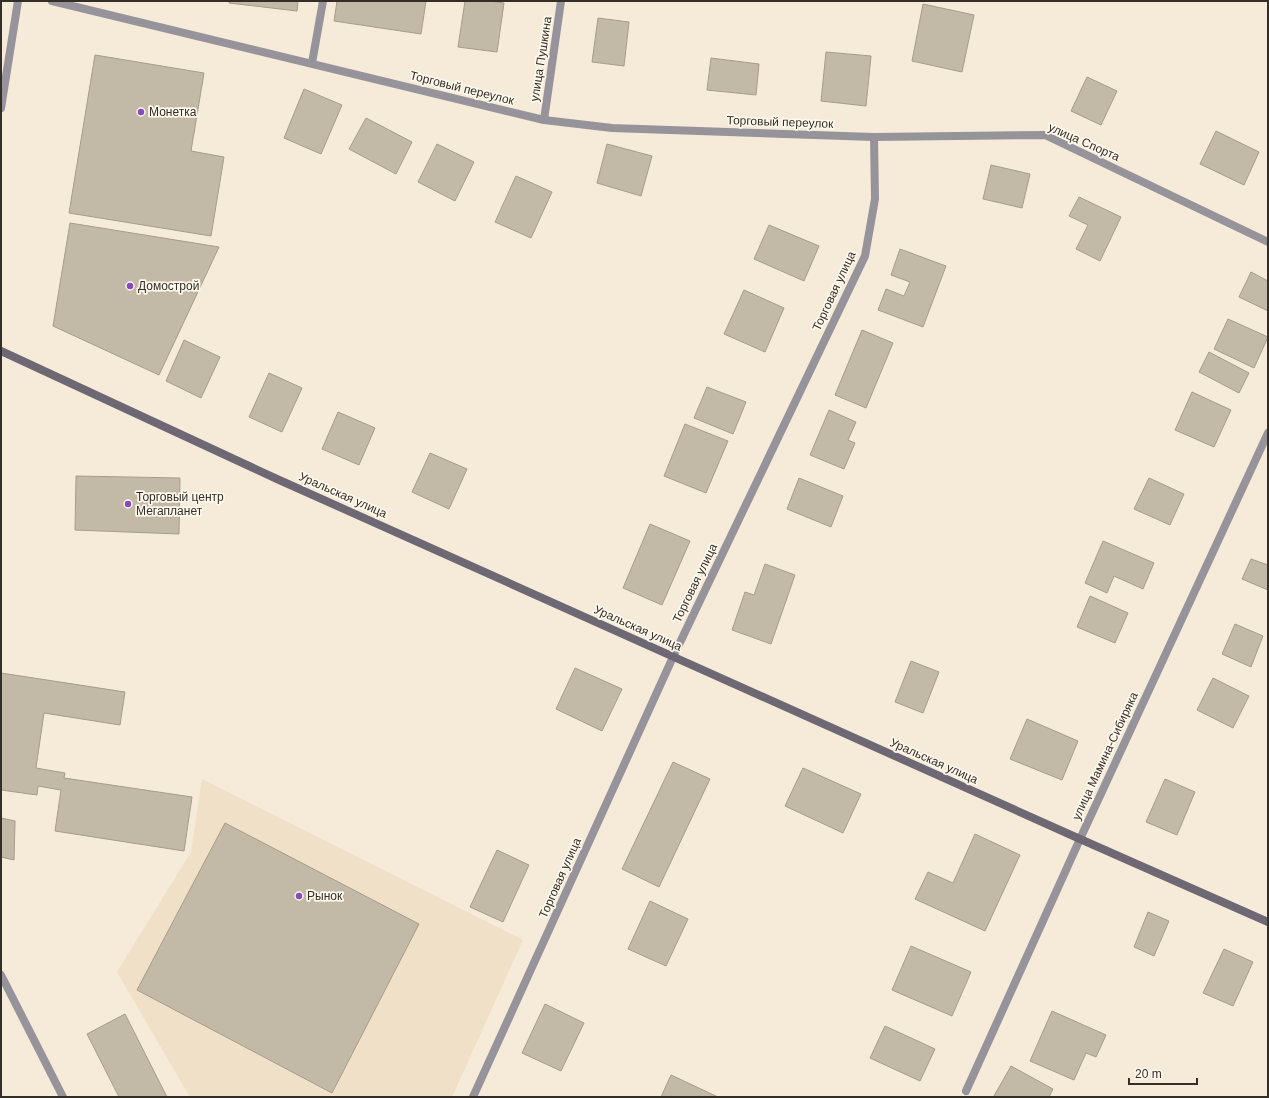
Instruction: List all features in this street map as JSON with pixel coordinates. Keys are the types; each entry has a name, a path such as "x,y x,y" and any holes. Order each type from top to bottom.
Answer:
{"main road":[{"name":"Уральская улица","path":"1,351 284,482 1268,922"}],"street":[{"path":"1,108 18,1"},
{"name":"Торговый переулок","path":"52,1 544,120 612,128 874,137"},
{"path":"312,63 322,1"},
{"name":"улица Пушкина","path":"544,120 562,1"},
{"name":"улица Спорта","path":"874,137 1045,135 1268,242"},
{"name":"Торговая улица","path":"475,1096 673,657 865,256 875,199 874,137"},
{"name":"улица Мамина-Сибиряка","path":"966,1091 1080,839 1268,433"},
{"path":"1,975 63,1097"}],"shaded area":[{"name":"Рынок","path":"202,779 523,940 452,1097 190,1097 117,972 191,852"}],"building":[{"path":"229,1 298,1 297,11 229,3"},
{"path":"337,1 426,1 421,34 334,21"},
{"path":"465,1 490,1 504,3 497,52 458,47"},
{"path":"923,4 974,15 962,72 912,61"},
{"path":"598,18 629,22 624,66 592,62"},
{"path":"826,52 871,56 866,106 821,101"},
{"name":"Монетка","path":"95,55 204,73 191,151 224,157 211,236 69,213"},
{"path":"711,58 759,64 756,95 707,90"},
{"path":"1087,77 1117,91 1101,125 1071,111"},
{"path":"304,89 342,105 321,154 284,138"},
{"path":"366,118 412,142 396,174 349,149"},
{"path":"1216,131 1259,152 1244,185 1200,164"},
{"path":"437,144 474,162 455,201 418,182"},
{"path":"607,144 652,156 641,196 597,183"},
{"path":"991,165 1030,174 1022,208 983,199"},
{"path":"516,176 552,192 531,238 495,222"},
{"path":"1079,197 1121,217 1100,261 1076,249 1088,225 1069,216"},
{"name":"Домострой","path":"70,223 219,247 159,375 53,326"},
{"path":"769,225 819,246 804,281 754,259"},
{"path":"900,249 946,266 923,327 878,310 886,289 904,296 910,282 891,275"},
{"path":"1251,272 1268,281 1268,311 1239,297"},
{"path":"744,290 784,308 765,352 724,334"},
{"path":"1228,319 1268,337 1254,368 1214,349"},
{"path":"862,330 893,343 866,408 835,395"},
{"path":"184,340 220,357 201,398 166,381"},
{"path":"1209,352 1249,373 1239,393 1199,372"},
{"path":"269,373 302,388 282,432 249,417"},
{"path":"707,387 746,402 733,434 694,418"},
{"path":"1192,392 1231,410 1214,447 1175,430"},
{"path":"829,410 856,422 848,440 855,443 844,469 810,455"},
{"path":"338,412 375,428 359,465 322,449"},
{"path":"685,424 728,441 706,493 664,476"},
{"path":"430,453 467,469 449,509 412,492"},
{"name":"Торговый центр Мегапланет","path":"76,476 180,478 179,534 75,530"},
{"path":"799,478 843,496 831,527 787,509"},
{"path":"1149,478 1184,494 1170,525 1134,509"},
{"path":"650,524 690,541 662,605 623,588"},
{"path":"1103,541 1154,563 1143,589 1114,576 1107,593 1085,583"},
{"path":"1251,559 1268,565 1268,590 1242,579"},
{"path":"765,564 795,575 771,644 732,630 745,592 754,595"},
{"path":"1090,596 1128,613 1115,643 1077,627"},
{"path":"1235,624 1263,636 1251,667 1222,654"},
{"path":"911,661 939,672 923,713 895,702"},
{"path":"575,668 622,689 602,731 556,709"},
{"path":"1,673 125,692 120,725 44,713 36,768 65,773 64,778 192,797 184,851 55,831 61,790 38,786 37,795 1,790"},
{"path":"1213,678 1249,696 1233,728 1197,710"},
{"path":"1027,719 1078,741 1062,780 1010,759"},
{"path":"673,762 710,779 659,887 622,869"},
{"path":"803,768 861,794 843,833 785,806"},
{"path":"1165,779 1195,792 1177,835 1146,822"},
{"path":"1,818 15,821 14,860 1,857"},
{"path":"225,823 419,924 332,1093 137,990"},
{"path":"975,834 1020,855 985,931 915,899 928,872 953,883"},
{"path":"497,850 529,865 503,922 470,907"},
{"path":"650,901 688,919 666,966 628,949"},
{"path":"1148,912 1169,921 1154,956 1134,947"},
{"path":"911,946 971,972 952,1016 892,990"},
{"path":"1224,949 1253,962 1233,1006 1203,993"},
{"path":"545,1004 584,1023 561,1071 522,1053"},
{"path":"1052,1011 1106,1035 1096,1057 1086,1053 1074,1080 1030,1061"},
{"path":"125,1014 167,1097 119,1097 87,1034"},
{"path":"885,1026 935,1049 920,1081 870,1058"},
{"path":"1011,1066 1053,1089 1049,1097 994,1096"},
{"path":"671,1075 718,1097 661,1097"}],"place":[{"name":"Монетка","path":"141,112"},
{"name":"Домострой","path":"130,286"},
{"name":"Торговый центр Мегапланет","path":"128,504"},
{"name":"Рынок","path":"299,896"}]}
